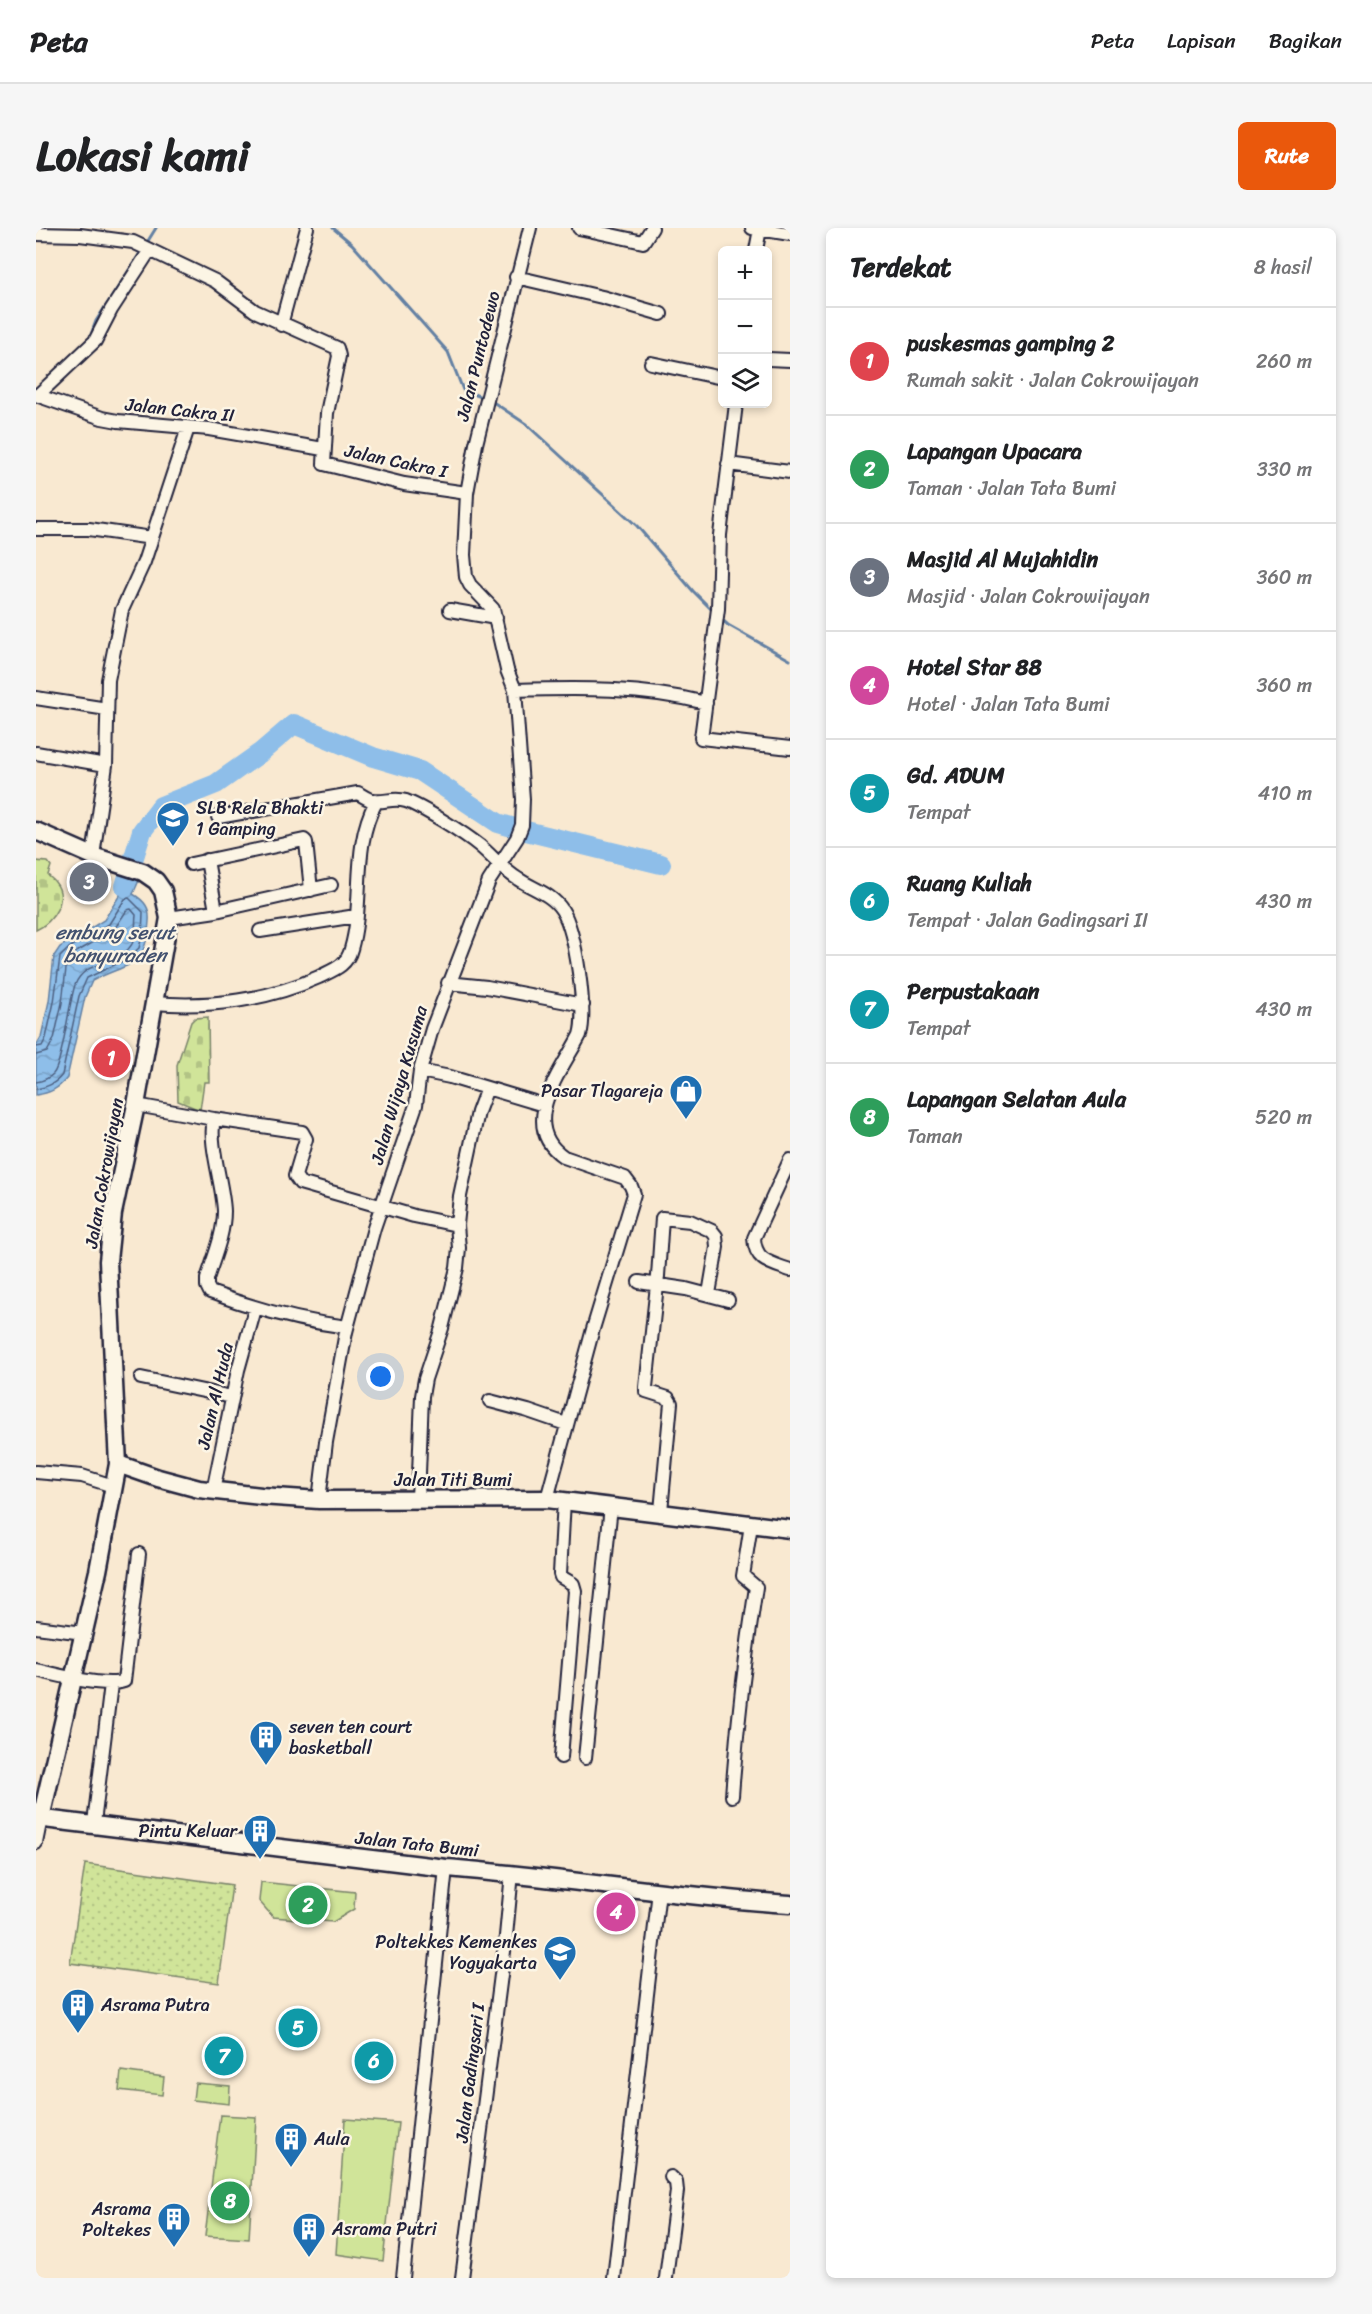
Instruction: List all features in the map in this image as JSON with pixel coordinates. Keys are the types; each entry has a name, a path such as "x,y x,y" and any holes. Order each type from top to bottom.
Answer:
{"street":[{"path":"281,325 307,228"},
{"name":"Jalan Puntodewo","path":"496,618 488,602 470,585 466,577 464,555 467,493 486,397 530,228"},
{"path":"579,228 643,242 652,228"},
{"path":"756,246 756,229 790,234"},
{"name":"Jalan Cakra I","path":"36,234 80,235 145,248 215,281 255,311 281,325 337,348 339,351 327,413 323,449 324,464 404,484 467,493"},
{"path":"37,395 95,341 111,310 134,275 145,248"},
{"path":"516,277 602,297 661,314"},
{"path":"772,359 790,360"},
{"path":"651,363 718,377"},
{"name":"Jalan Cakra II","path":"37,395 102,418 142,424 210,429 323,449"},
{"path":"735,408 720,542 718,609 701,738 790,748"},
{"path":"93,856 106,765 108,680 122,610 152,538 188,428"},
{"path":"728,464 790,472"},
{"path":"36,528 89,529 152,538"},
{"path":"450,610 496,618"},
{"name":"Jalan Wijaya Kusuma","path":"319,1500 326,1442 347,1328 382,1205 416,1105 420,1071 448,983 489,880 517,838 522,821 514,690 507,670 496,618"},
{"path":"514,690 627,690 706,703"},
{"path":"36,700 107,709"},
{"path":"36,753 106,765"},
{"path":"218,817 358,793 376,802 390,798 404,801 462,833 498,865 555,901 564,912 580,979 583,1024 580,1035 544,1105 544,1137 556,1152 571,1160 608,1171 625,1179 632,1186 634,1194 566,1424 547,1498"},
{"path":"154,1003 211,1004 264,996 306,983 338,968 347,961 354,941 358,877 367,818 376,802"},
{"name":"Jalan Cokrowijayan","path":"36,831 93,856 135,870 156,881 163,891 169,918 136,1105 113,1214 108,1261 118,1464 84,1632 38,1818"},
{"path":"191,864 304,840 310,890"},
{"path":"207,860 216,910"},
{"path":"169,918 331,885"},
{"path":"260,932 356,916"},
{"path":"448,983 487,987 583,1005"},
{"path":"420,1071 544,1105"},
{"path":"418,1499 422,1396 457,1268 460,1196 478,1112 487,1088"},
{"path":"136,1105 302,1132 306,1139 295,1176 300,1183 414,1216 457,1225"},
{"path":"214,1119 212,1134 220,1172 224,1221 207,1286 210,1292 255,1309 308,1322 347,1328"},
{"path":"790,1160 754,1238 754,1249 759,1256 790,1269"},
{"path":"661,1511 671,1403 669,1398 646,1391 646,1387 662,1218 690,1221 704,1226 716,1236 717,1247 710,1294"},
{"path":"639,1282 710,1294 728,1300"},
{"name":"Jalan Al Huda","path":"213,1491 232,1397 255,1309"},
{"path":"141,1378 232,1397"},
{"path":"490,1401 566,1424"},
{"name":"Jalan Titi Bumi","path":"118,1464 158,1478 213,1491 319,1500 547,1498 790,1529"},
{"path":"36,1472 82,1476 113,1486"},
{"path":"561,1757 575,1591 573,1584 560,1574 564,1500"},
{"path":"585,1758 611,1506"},
{"path":"732,1796 748,1631 756,1587 743,1576 751,1525"},
{"path":"36,1670 73,1679 111,1684 124,1681 139,1554"},
{"path":"36,1627 84,1632"},
{"path":"94,1823 111,1684"},
{"path":"36,1843 38,1818"},
{"name":"Jalan Tata Bumi","path":"38,1818 94,1823 446,1868 512,1873 568,1882 790,1904"},
{"path":"403,2278 446,1868"},
{"name":"Jalan Gadingsari I","path":"462,2278 512,1873"},
{"path":"614,2278 659,1891"},
{"path":"666,2278 677,2191 676,2182 671,2177"}],"green space":[{"path":"36,861 48,862 51,866 48,875 59,889 60,903 48,922 36,930"},
{"path":"208,1017 209,1082 204,1082 200,1110 178,1101 177,1065 191,1022 195,1018"},
{"path":"85,1864 232,1885 219,1983 70,1963"},
{"path":"261,1882 355,1892 354,1909 333,1922 273,1917 259,1901"},
{"path":"121,2071 164,2077 162,2095 119,2090"},
{"path":"195,2083 230,2086 229,2104 193,2100"},
{"path":"220,2115 256,2117 249,2239 205,2236"},
{"path":"345,2119 398,2123 383,2261 336,2254"}],"water":[{"name":"embung serut banyuraden","path":"131,865 140,878 133,894 144,902 149,912 144,948 133,962 92,981 85,997 67,1078 53,1090 36,1095 36,1046 41,1037 49,1001 54,956 60,947 104,920 123,890 125,876"}],"waterway":[{"path":"146,244 156,228"},
{"path":"333,228 352,244 448,352 463,390 484,398"},
{"path":"89,340 96,321 142,250"},
{"path":"490,400 526,424 637,526 713,611"},
{"path":"720,618 728,625 790,660"},
{"path":"125,886 142,831 161,806 216,784 260,753 294,724 373,757 420,771 498,823 515,828"},
{"path":"526,831 661,864"}],"place":[{"name":"SLB Rela Bhakti 1 Gamping","path":"173,847"},
{"name":"Masjid Al Mujahidin","path":"89,882"},
{"name":"puskesmas gamping 2","path":"111,1058"},
{"name":"Pasar Tlagareja","path":"686,1120"},
{"name":"seven ten court basketball","path":"266,1766"},
{"name":"Pintu Keluar","path":"260,1860"},
{"name":"Lapangan Upacara","path":"308,1905"},
{"name":"Hotel Star 88","path":"616,1912"},
{"name":"Poltekkes Kemenkes Yogyakarta","path":"560,1981"},
{"name":"Gd. ADUM","path":"298,2028"},
{"name":"Asrama Putra","path":"78,2034"},
{"name":"Perpustakaan","path":"224,2056"},
{"name":"Ruang Kuliah","path":"374,2061"},
{"name":"Aula","path":"291,2168"},
{"name":"Lapangan Selatan Aula","path":"230,2201"},
{"name":"Asrama Poltekes","path":"174,2248"},
{"name":"Asrama Putri","path":"309,2258"}]}
